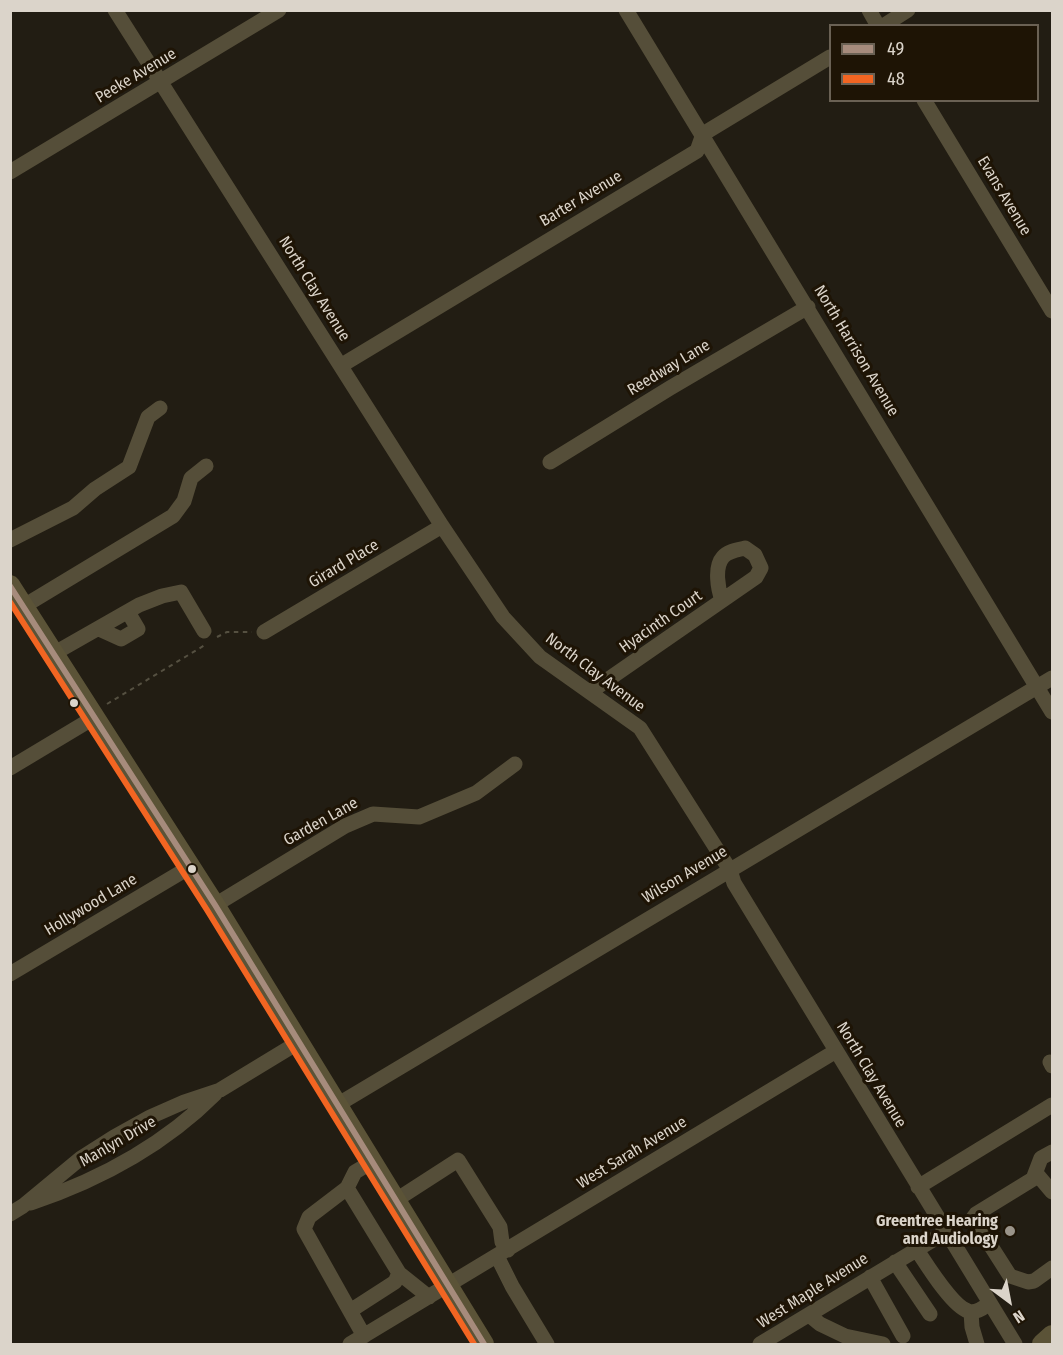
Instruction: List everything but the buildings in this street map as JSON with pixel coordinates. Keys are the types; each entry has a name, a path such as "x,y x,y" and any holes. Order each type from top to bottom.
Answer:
{"main road":[{"path":"15,594 215,906 484,1344"}],"street":[{"name":"North Clay Avenue","path":"115,10 496,608 520,638 540,657 640,728 730,870 734,883 1015,1344"},
{"name":"Peeke Avenue","path":"10,172 279,10"},
{"name":"North Harrison Avenue","path":"627,10 1053,712"},
{"path":"869,10 877,24"},
{"path":"886,24 908,10"},
{"name":"Barter Avenue","path":"342,365 697,151 703,134 829,58"},
{"name":"Evans Avenue","path":"925,102 1053,311"},
{"name":"Reedway Lane","path":"550,462 808,307"},
{"path":"10,540 72,508 95,489 129,467 148,417 160,408"},
{"path":"15,594 173,516 184,501 191,478 206,466"},
{"name":"Girard Place","path":"264,632 442,526"},
{"path":"53,654 128,612 162,596 181,592 209,637"},
{"name":"Hyacinth Court","path":"590,692 722,600"},
{"name":"Wilson Avenue","path":"337,1105 1053,678"},
{"path":"10,768 93,715"},
{"name":"Garden Lane","path":"215,906 345,826 373,814 419,817 476,793 514,764"},
{"name":"Hollywood Lane","path":"10,974 190,867"},
{"name":"Manlyn Drive","path":"17,1210 83,1184 130,1159 175,1129 220,1090 298,1042"},
{"name":"West Sarah Avenue","path":"350,1344 836,1051"},
{"name":"Manlyn Drive","path":"17,1210 66,1170 114,1137 175,1106 220,1090"},
{"path":"918,1186 1053,1105"},
{"path":"1053,1152 1041,1158 1033,1179 973,1218 1010,1276 1028,1282 1034,1281 1053,1268"},
{"path":"396,1200 458,1160 500,1227 502,1253 512,1286 547,1344"},
{"path":"364,1336 304,1230 309,1217 346,1188 355,1172 372,1162"},
{"path":"1036,1173 1053,1192"},
{"path":"346,1188 399,1273 429,1298"},
{"name":"West Maple Avenue","path":"760,1344 946,1232"},
{"path":"917,1250 946,1291 961,1306 971,1312"},
{"path":"895,1262 930,1314"},
{"path":"350,1311 395,1282 399,1273"},
{"path":"870,1277 903,1336"},
{"path":"971,1312 990,1303"},
{"path":"971,1312 977,1344"},
{"path":"809,1315 820,1324 844,1336 883,1344"}],"path":[{"path":"93,715 209,637 227,632 264,632"}],"transit line":[{"name":"49","path":"10,586 215,905 484,1344"},
{"name":"48","path":"10,602 207,910 474,1344"}],"place":[{"name":"Greentree Hearing and Audiology","path":"1010,1231"}]}
